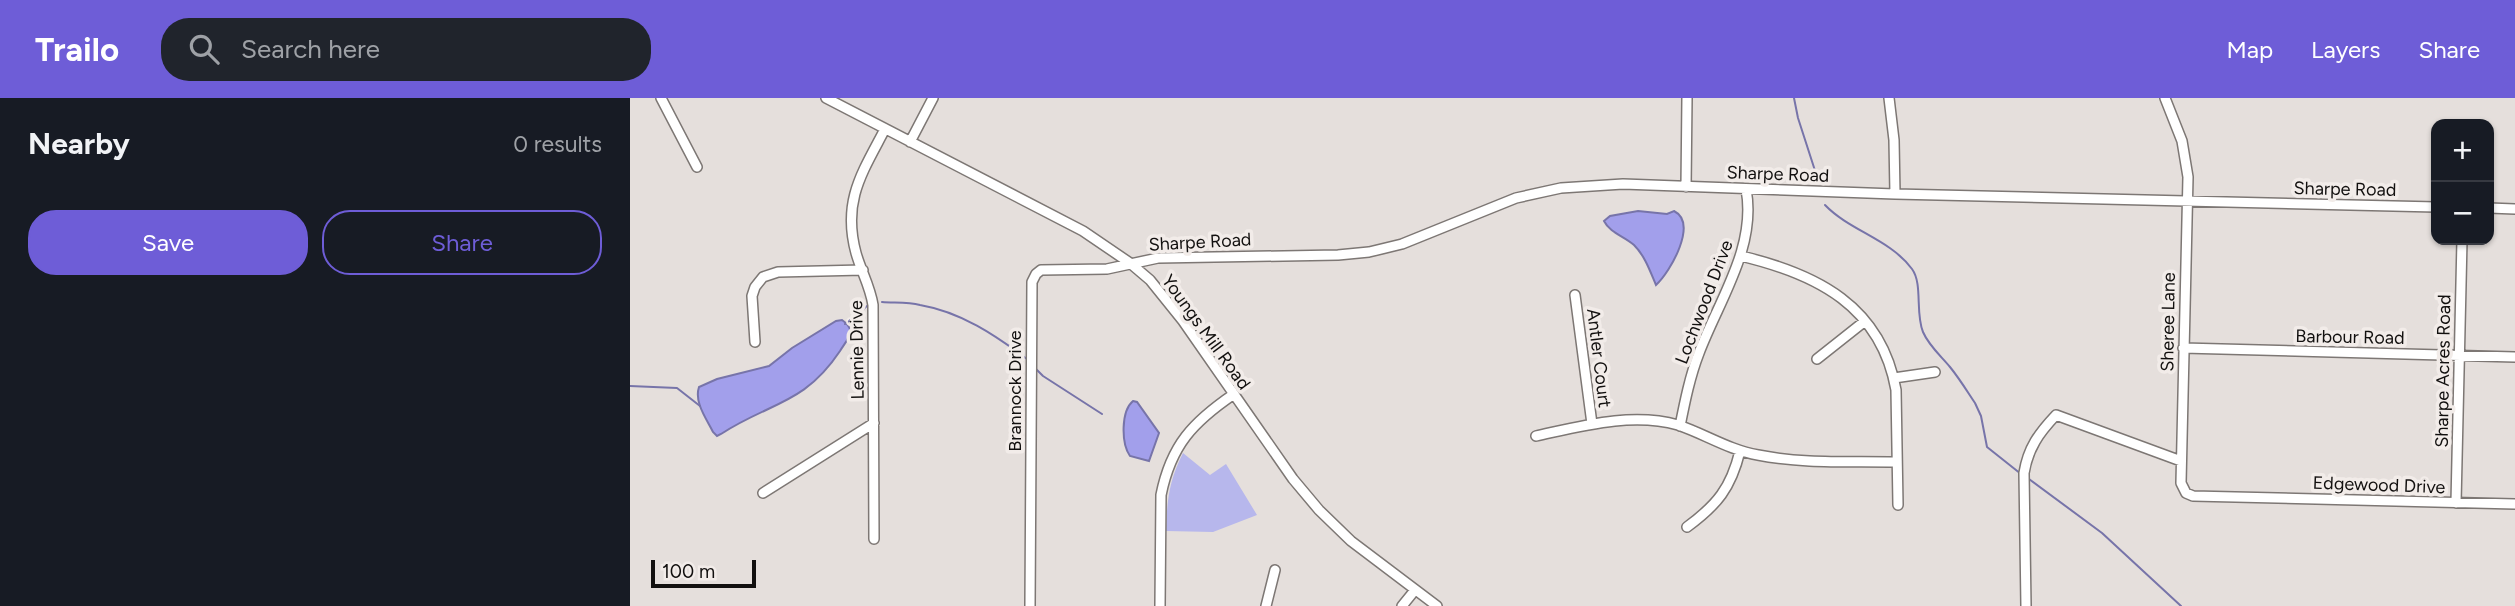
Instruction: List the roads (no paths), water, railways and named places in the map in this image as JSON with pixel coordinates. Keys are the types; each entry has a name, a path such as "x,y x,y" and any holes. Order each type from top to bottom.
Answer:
{"street":[{"path":"661,98 697,167"},
{"name":"Youngs Mill Road","path":"827,98 1083,231 1130,263 1150,280 1183,321 1293,479 1319,510 1351,541 1437,606"},
{"path":"910,142 933,98"},
{"path":"1686,187 1687,98"},
{"path":"1889,98 1894,140 1895,194"},
{"name":"Sheree Lane","path":"2165,98 2187,160 2181,483 2186,493 2193,496 2242,497"},
{"name":"Lennie Drive","path":"874,539 873,305 870,288 854,244 853,200 856,185 885,129"},
{"name":"Sharpe Road","path":"1130,263 1158,258 1369,252 1402,244 1487,209 1538,192 1623,184 1895,194 2431,207"},
{"name":"Lochwood Drive","path":"1679,426 1694,366 1741,256 1748,222 1746,189"},
{"path":"2494,208 2515,209"},
{"name":"Sharpe Acres Road","path":"2456,503 2462,245"},
{"path":"1741,256 1821,283 1853,306 1881,346 1894,378 1898,506"},
{"name":"Brannock Drive","path":"1030,606 1033,279 1041,271 1095,270 1130,263"},
{"path":"755,342 752,296 763,277 778,272 863,270"},
{"name":"Antler Court","path":"1575,295 1592,424"},
{"path":"1817,359 1865,321"},
{"name":"Barbour Road","path":"2183,348 2515,357"},
{"path":"1894,378 1935,372"},
{"path":"1160,606 1161,495 1165,477 1182,439 1195,423 1234,394"},
{"path":"2026,606 2024,473 2029,451 2036,437 2056,415 2181,461"},
{"path":"1536,436 1592,424 1654,420 1679,426 1740,451 1800,461 1896,462"},
{"path":"763,493 874,423"},
{"path":"1687,527 1710,510 1725,490 1732,479 1740,451"},
{"name":"Edgewood Drive","path":"2242,497 2515,504"},
{"path":"1266,606 1275,570"},
{"path":"1402,606 1415,590"}],"waterway":[{"path":"1794,98 1819,183"},
{"path":"1825,205 1846,222 1893,250 1912,269 1917,282 1923,332 1975,403 1981,416 1987,447 2021,474"},
{"path":"882,302 915,304 950,313 990,333 1027,359"},
{"path":"845,324 867,306"},
{"path":"1036,369 1102,414"},
{"path":"630,386 677,388 700,406"},
{"path":"2029,479 2102,533 2181,606"}]}
